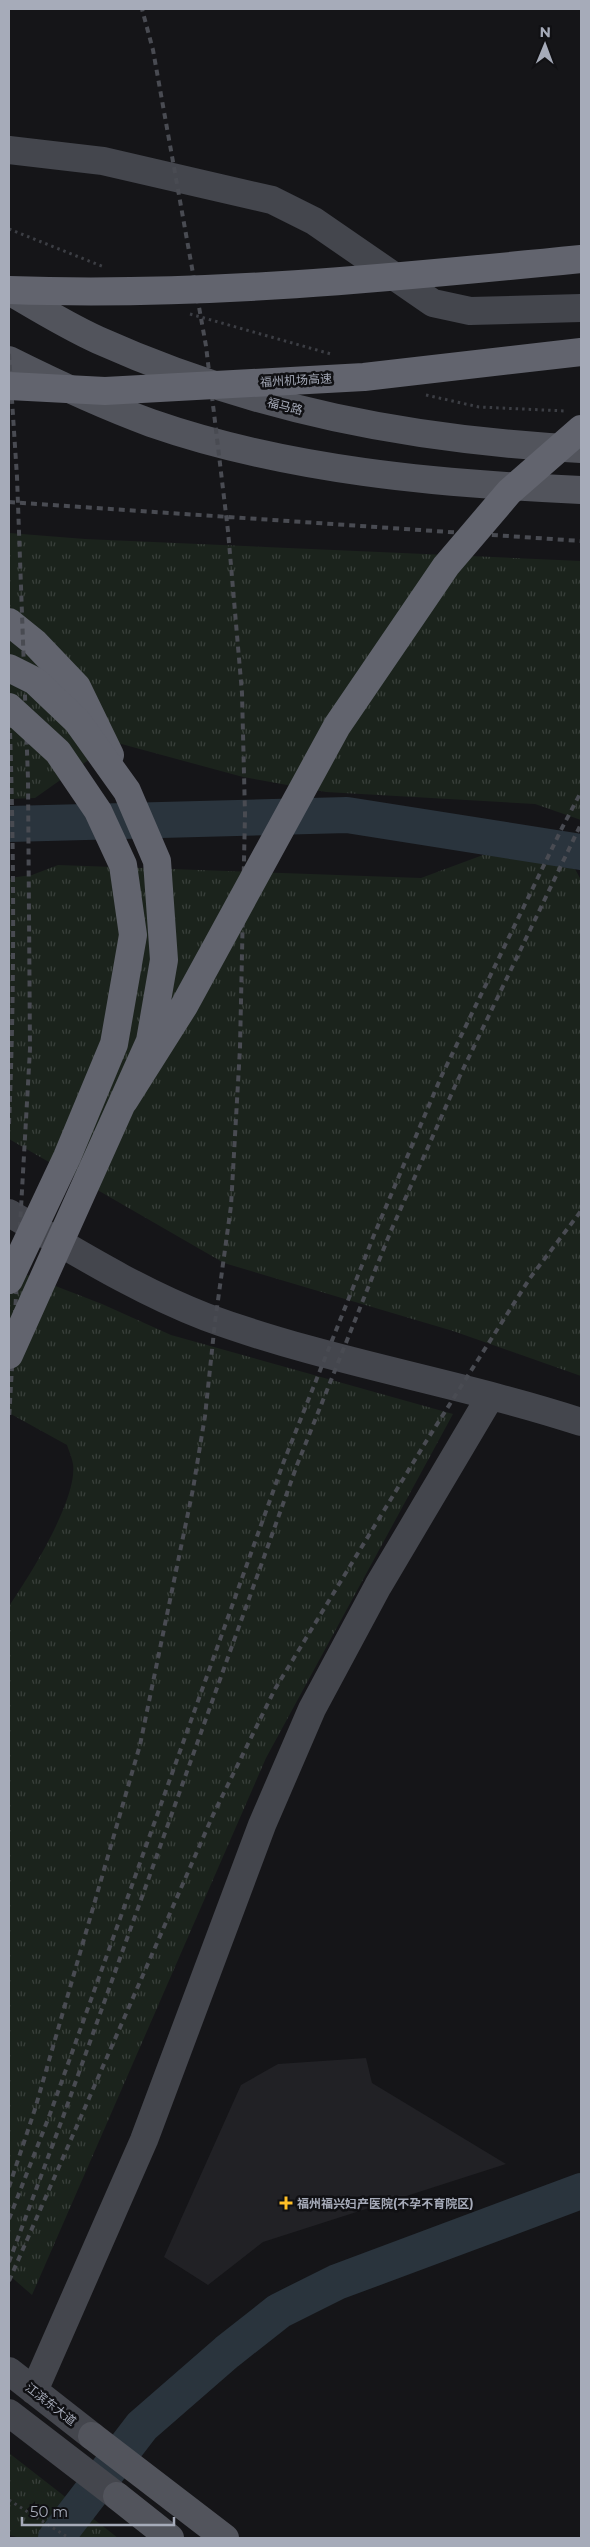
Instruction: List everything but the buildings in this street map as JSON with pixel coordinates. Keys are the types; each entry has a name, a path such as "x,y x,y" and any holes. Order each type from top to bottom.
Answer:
{"highway":[{"path":"9,290 184,300 581,259"},
{"path":"9,271 184,300"},
{"name":"福州机场高速","path":"9,386 105,391 364,377 581,352"},
{"path":"9,402 105,391"},
{"path":"124,1101 184,1006 342,718 446,566 509,492 577,420"},
{"path":"9,622 35,642 77,687 127,791 157,861 164,960 150,1041 9,1355"},
{"path":"9,668 35,681 76,720 127,791"},
{"path":"9,706 58,752 98,811 123,866 133,935 114,1044 67,1157 9,1280"}],"main road":[{"name":"福马路","path":"9,290 97,339 139,357 263,400 352,422 433,437 581,449"},
{"path":"9,360 110,407 192,436 247,450 289,459 422,479 581,490"},
{"path":"92,2436 225,2538"},
{"path":"116,2496 170,2538"}],"street":[{"path":"9,150 103,161 272,200 314,221 434,303 470,311 581,308"},
{"path":"9,1213 106,1270 205,1316 283,1343 581,1422"},
{"path":"34,2391 144,2140 262,1824 312,1709 378,1586 490,1397"},
{"name":"江滨东大道","path":"9,2371 92,2436"},
{"path":"9,2413 116,2496"}],"path":[{"path":"9,228 110,270"},
{"path":"184,300 190,315 332,354"},
{"path":"424,394 479,407 577,420"},
{"path":"9,2500 69,2538"}],"shaded area":[{"name":"福州福兴妇产医院(不孕不育院区)","path":"366,2058 372,2083 506,2164 263,2242 208,2285 164,2257 241,2085 278,2064"}],"green space":[{"path":"9,533 85,539 581,561 581,820 535,804 326,792 243,777 114,742 35,798 9,799"},
{"path":"491,852 575,869 581,880 581,1376 453,1331 224,1263 9,1139 9,878 32,875 58,865 421,878"},
{"path":"9,1268 102,1304 171,1335 453,1414 266,1758 32,2295 9,2275 9,1606 39,1558 60,1517 73,1479 73,1464 67,1445 9,1413"},
{"path":"9,2453 118,2538 21,2538 9,2535"}],"waterway":[{"path":"9,824 347,815 581,852"},
{"path":"56,2538 142,2426 227,2352 279,2311 337,2282 581,2191"}],"railway":[{"path":"9,2187 35,2109 140,1745 193,1489 205,1416 215,1322 231,1206 240,1048 245,814 242,693 228,531 206,346 153,50 142,9"},
{"path":"9,354 17,477 28,779 30,1049 9,1420"},
{"path":"9,502 581,541"},
{"path":"9,700 13,912 9,1124"},
{"path":"9,2219 50,2114 284,1461 374,1235 441,1077 581,792"},
{"path":"9,2262 63,2117 297,1465 390,1233 455,1086 581,824"},
{"path":"9,2281 213,1815 275,1689 427,1440 530,1278 581,1211"}],"place":[{"name":"福州福兴妇产医院(不孕不育院区)","path":"286,2203"}]}
